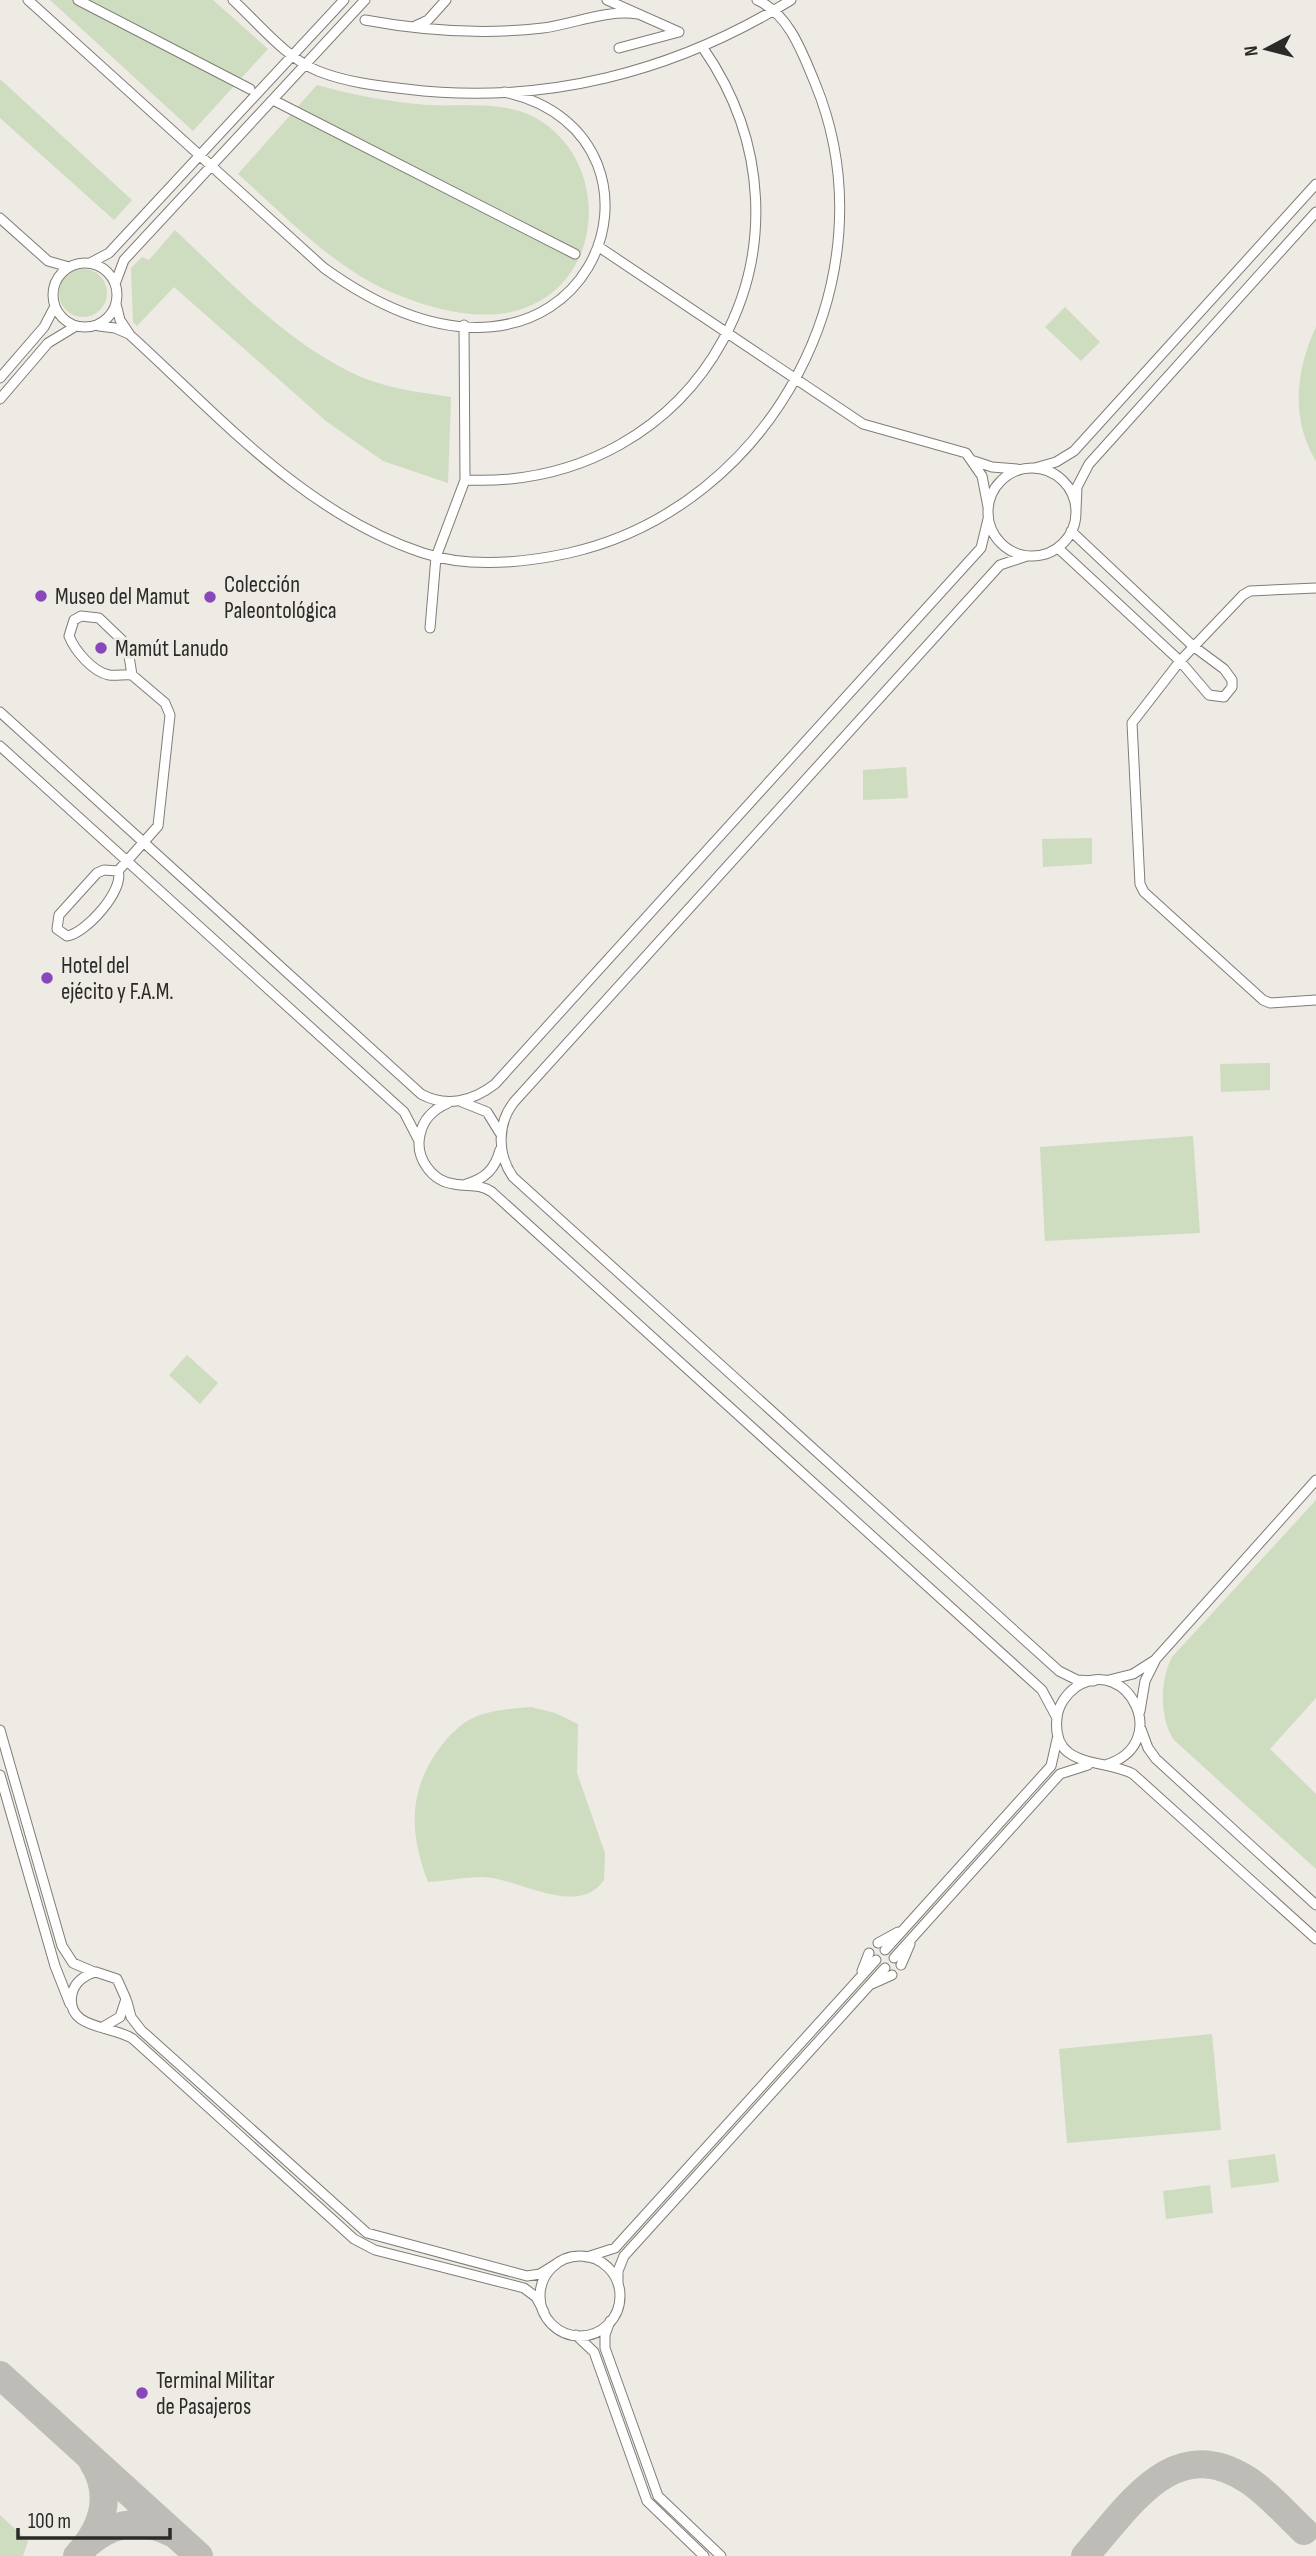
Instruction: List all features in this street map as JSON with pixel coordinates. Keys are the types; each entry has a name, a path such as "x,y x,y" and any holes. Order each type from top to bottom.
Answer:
{"street":[{"path":"29,0 309,255 356,290 405,312 464,325 503,327 540,315 572,291 588,270 599,247 605,206 596,166 575,131 543,106 504,92"},
{"path":"78,0 250,89"},
{"path":"233,0 306,65 338,77 392,88 451,93 544,89 631,73 703,48 791,0"},
{"path":"0,218 48,261 69,267 89,263 109,253 202,157 344,0"},
{"path":"364,0 213,167 124,260 115,284 116,304 120,320 130,335 284,475 318,501 374,533 436,558 484,562 531,559 590,547 645,526 686,502 741,456 772,419 797,379 816,337 832,282 839,225 838,180 831,134 818,90 800,48 776,9 757,0"},
{"path":"409,27 420,25 446,0"},
{"path":"608,0 679,32 619,48"},
{"path":"606,17 612,10 608,0"},
{"path":"365,20 435,30 528,29 638,14"},
{"path":"431,16 429,23 435,30"},
{"path":"648,40 656,30 652,20"},
{"path":"465,480 505,481 545,475 583,464 619,447 652,425 682,398 707,367 727,333 743,296 753,257 757,197 752,157 741,118 724,82 703,48"},
{"path":"543,106 538,97 544,89"},
{"path":"275,101 575,254"},
{"path":"988,507 997,485 1015,471 1056,462 1074,450 1316,184"},
{"path":"0,746 404,1112 415,1131 419,1150 428,1169 436,1177 456,1185 466,1184 485,1176 492,1169 501,1142 504,1118 523,1092 1000,565 1058,548 1072,531 1077,487 1089,464 1316,212"},
{"path":"599,247 863,424 957,449 974,461 1002,468 1045,470 1063,481 1070,490 1076,510"},
{"path":"48,261 55,284 55,306 59,315 76,326"},
{"path":"89,263 105,270 115,284"},
{"path":"55,284 69,267"},
{"path":"96,326 105,321 116,304"},
{"path":"0,378 44,327 55,306"},
{"path":"430,628 436,558 465,480 464,325"},
{"path":"0,398 48,343 76,326 115,328 130,335"},
{"path":"419,1150 419,1139 427,1118 445,1104 476,1096 495,1084 981,548 988,507 985,484 974,461"},
{"path":"988,519 998,540 1016,554 1027,556"},
{"path":"1058,548 1134,615 1180,660 1209,695 1224,697 1229,693 1232,687 1229,674 1193,646 1072,531"},
{"path":"1316,588 1250,591 1243,594 1180,660 1132,723 1140,884 1144,892 1263,1000 1270,1003 1316,1000"},
{"path":"1134,615 1145,602"},
{"path":"118,871 121,878 115,892 80,932 67,936 57,929 60,915 97,873 104,870 118,871 158,826 171,722 165,703 132,675 108,675 98,670 74,647 69,636 74,620 81,616 99,618 128,650 132,675"},
{"path":"0,712 421,1094 437,1100 478,1105 487,1112 499,1130 510,1173 1059,1671 1077,1680 1106,1681 1133,1674 1156,1660 1316,1480"},
{"path":"466,1184 487,1189 527,1224 1042,1690 1057,1718"},
{"path":"1105,1765 1115,1762 1131,1750 1137,1741 1142,1692 1156,1660"},
{"path":"881,1947 905,1927 1051,1766 1057,1749 1059,1707 1073,1689 1094,1681"},
{"path":"1106,1681 1124,1689 1140,1718 1145,1742 1156,1759 1316,1905"},
{"path":"0,1730 62,1946 73,1963 117,1979 131,2017 141,2030 347,2217 362,2230 378,2238 527,2276 540,2274 576,2256 587,2257 606,2266 618,2284"},
{"path":"1057,1730 1060,1740 1074,1757 1094,1765"},
{"path":"897,1961 914,1936 1060,1774 1073,1767 1094,1765 1121,1768 1139,1778 1316,1939"},
{"path":"0,1775 55,1966 74,2011 83,2022 103,2026 133,2039 338,2225 370,2248 523,2288 536,2297 557,2328 576,2335 594,2352 647,2501 704,2556"},
{"path":"587,2257 615,2248 859,1978 872,1956"},
{"path":"721,2556 658,2496 606,2348 605,2335 618,2304 618,2272 624,2256 868,1987 888,1971"},
{"path":"74,2011 74,1989 82,1978 96,1972"},
{"path":"103,2026 120,2017 126,1999"},
{"path":"338,2225 347,2217"},
{"path":"544,2312 541,2302 543,2281 556,2264"},
{"path":"576,2335 595,2333 610,2321"}],"green space":[{"path":"50,0 213,0 268,49 193,131"},
{"path":"0,79 132,200 114,220 0,118"},
{"path":"317,85 413,104 497,107 523,112 536,118 560,137 577,161 587,189 589,218 583,247 570,273 550,294 522,309 507,313 475,314 443,309 398,295 353,272 313,242 238,174"},
{"path":"175,230 277,324 322,356 371,381 451,397 448,483 383,461 326,421 174,287 137,326 133,322 131,268 142,257 149,260"},
{"path":"83,269 100,276 107,293 100,310 83,317 66,310 59,293 66,276"},
{"path":"1065,307 1100,342 1081,361 1045,327"},
{"path":"1316,327 1316,461 1302,428 1299,394 1304,360"},
{"path":"906,767 908,798 863,800 863,770"},
{"path":"1092,838 1092,864 1043,867 1042,839"},
{"path":"1270,1063 1270,1090 1221,1092 1220,1064"},
{"path":"1193,1136 1200,1233 1045,1241 1040,1147"},
{"path":"187,1355 218,1383 200,1404 169,1375"},
{"path":"1316,1500 1316,1698 1270,1749 1316,1794 1316,1869 1174,1740 1166,1721 1163,1688 1172,1657"},
{"path":"531,1707 555,1713 578,1724 577,1773 605,1853 604,1880 592,1891 578,1896 546,1893 482,1877 428,1882 417,1846 415,1812 417,1795 430,1762 448,1738 469,1720 494,1712"},
{"path":"1212,2034 1221,2130 1067,2143 1059,2049"},
{"path":"1275,2154 1279,2182 1231,2188 1228,2160"},
{"path":"1210,2185 1213,2213 1166,2219 1163,2191"},
{"path":"0,2515 28,2541 23,2556 0,2556"}],"taxiway":[{"path":"0,2375 199,2556"},
{"path":"77,2556 99,2523 104,2499 103,2486 92,2461"},
{"path":"1085,2556 1118,2517 1155,2481 1175,2470 1197,2464 1221,2467 1248,2480 1270,2497 1304,2531"},
{"path":"90,2542 109,2530 129,2524 150,2525 172,2533"}],"place":[{"name":"Museo del Mamut","path":"41,596"},
{"name":"Colección Paleontológica","path":"210,597"},
{"name":"Mamút Lanudo","path":"101,648"},
{"name":"Hotel del ejécito y F.A.M.","path":"47,978"},
{"name":"Terminal Militar de Pasajeros","path":"142,2393"}]}
